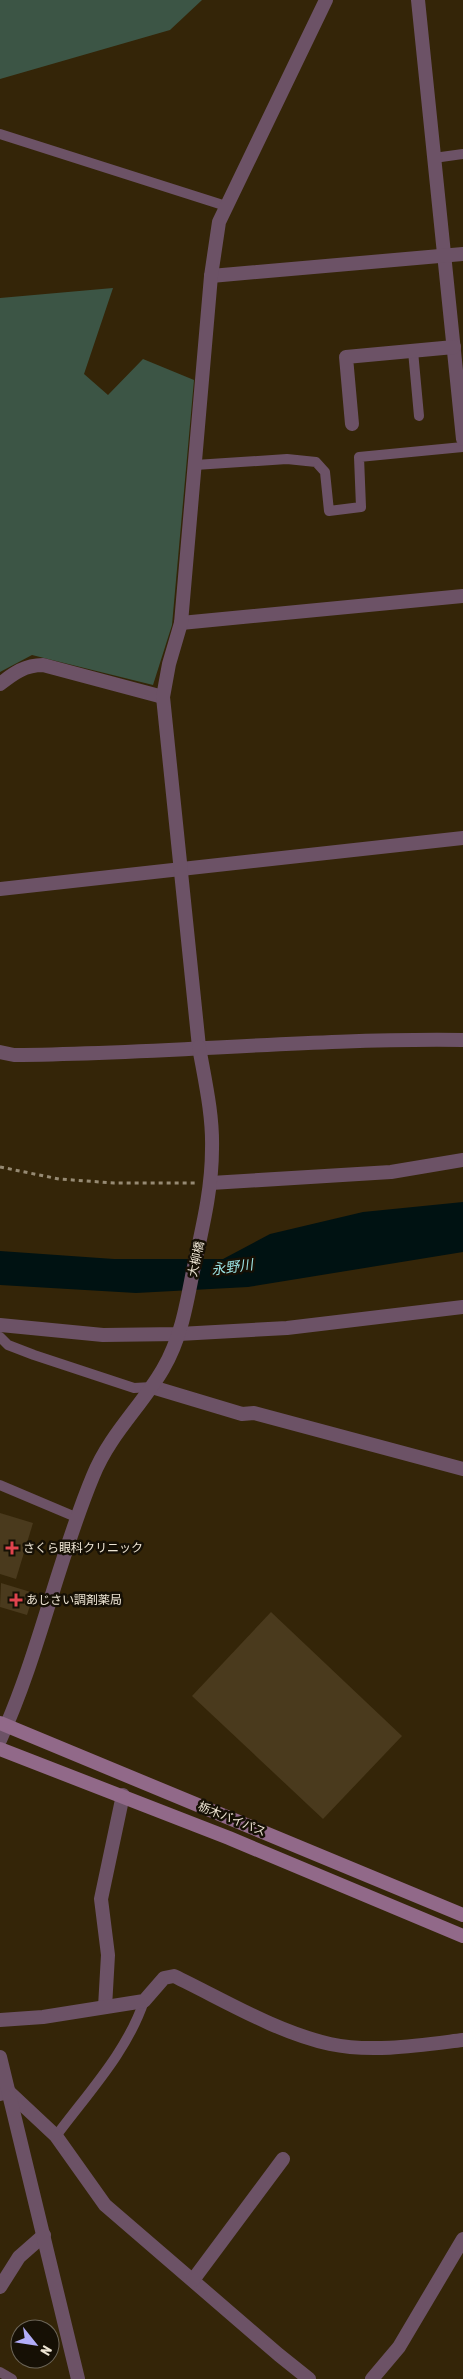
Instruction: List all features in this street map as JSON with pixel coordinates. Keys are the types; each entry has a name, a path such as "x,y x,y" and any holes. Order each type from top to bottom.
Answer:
{"main road":[{"name":"栃木バイパス","path":"3,1725 463,1915"},
{"name":"栃木バイパス","path":"0,1749 123,1795 463,1936"}],"street":[{"name":"大柳橋","path":"0,1740 3,1725 27,1672 92,1476 114,1435 152,1387 164,1368 181,1329 210,1189 213,1147 211,1116 199,1047 162,697 181,623 211,276 219,222 326,0"},
{"path":"418,0 463,438"},
{"path":"211,276 463,254"},
{"path":"352,424 346,357 454,347"},
{"path":"181,623 463,596"},
{"path":"0,684 18,670 34,665 44,665 162,697"},
{"path":"0,889 180,871 463,838"},
{"path":"0,1052 14,1055 104,1054 199,1047 414,1039 463,1040"},
{"path":"210,1189 391,1172 463,1160"},
{"path":"0,1325 103,1335 181,1329 287,1328 463,1307"},
{"path":"152,1387 242,1414 254,1413 463,1470"},
{"path":"105,2007 108,1955 101,1899 123,1795"},
{"path":"0,2020 43,2017 144,2001 164,1978 174,1976 280,2028 331,2045 378,2048 463,2040"},
{"path":"0,2057 5,2093 44,2235 78,2379"},
{"path":"5,2093 56,2136 105,2204 279,2356 309,2379"},
{"path":"193,2280 283,2159"},
{"path":"0,2287 18,2258 44,2235"},
{"path":"372,2379 399,2347 463,2239"}],"lane":[{"path":"0,134 226,206"},
{"path":"434,158 463,154"},
{"path":"413,351 419,416"},
{"path":"195,465 287,459 316,462 325,472 329,511 362,507 359,457 463,447"},
{"path":"0,1337 8,1344 34,1355 134,1388 152,1387"},
{"path":"0,1485 78,1518"},
{"path":"56,2136 110,2065 138,2020 144,2001"},
{"path":"0,2372 12,2379"}],"path":[{"path":"0,1167 59,1179 210,1189"}],"green space":[{"path":"0,0 202,0 170,30 0,79"},
{"path":"113,288 84,374 108,395 143,359 194,380 172,625 153,685 32,655 0,672 0,298"}],"water":[{"name":"永野川","path":"463,1202 463,1252 248,1287 136,1293 0,1285 0,1251 114,1259 223,1259 270,1234 363,1212"}],"building":[{"name":"さくら眼科クリニック","path":"0,1513 33,1523 16,1579 0,1574"},
{"name":"あじさい調剤薬局","path":"1,1583 34,1593 27,1615 0,1607"},
{"path":"271,1612 402,1736 323,1819 192,1696"}],"place":[{"name":"さくら眼科クリニック","path":"12,1548"},
{"name":"あじさい調剤薬局","path":"16,1600"}]}
